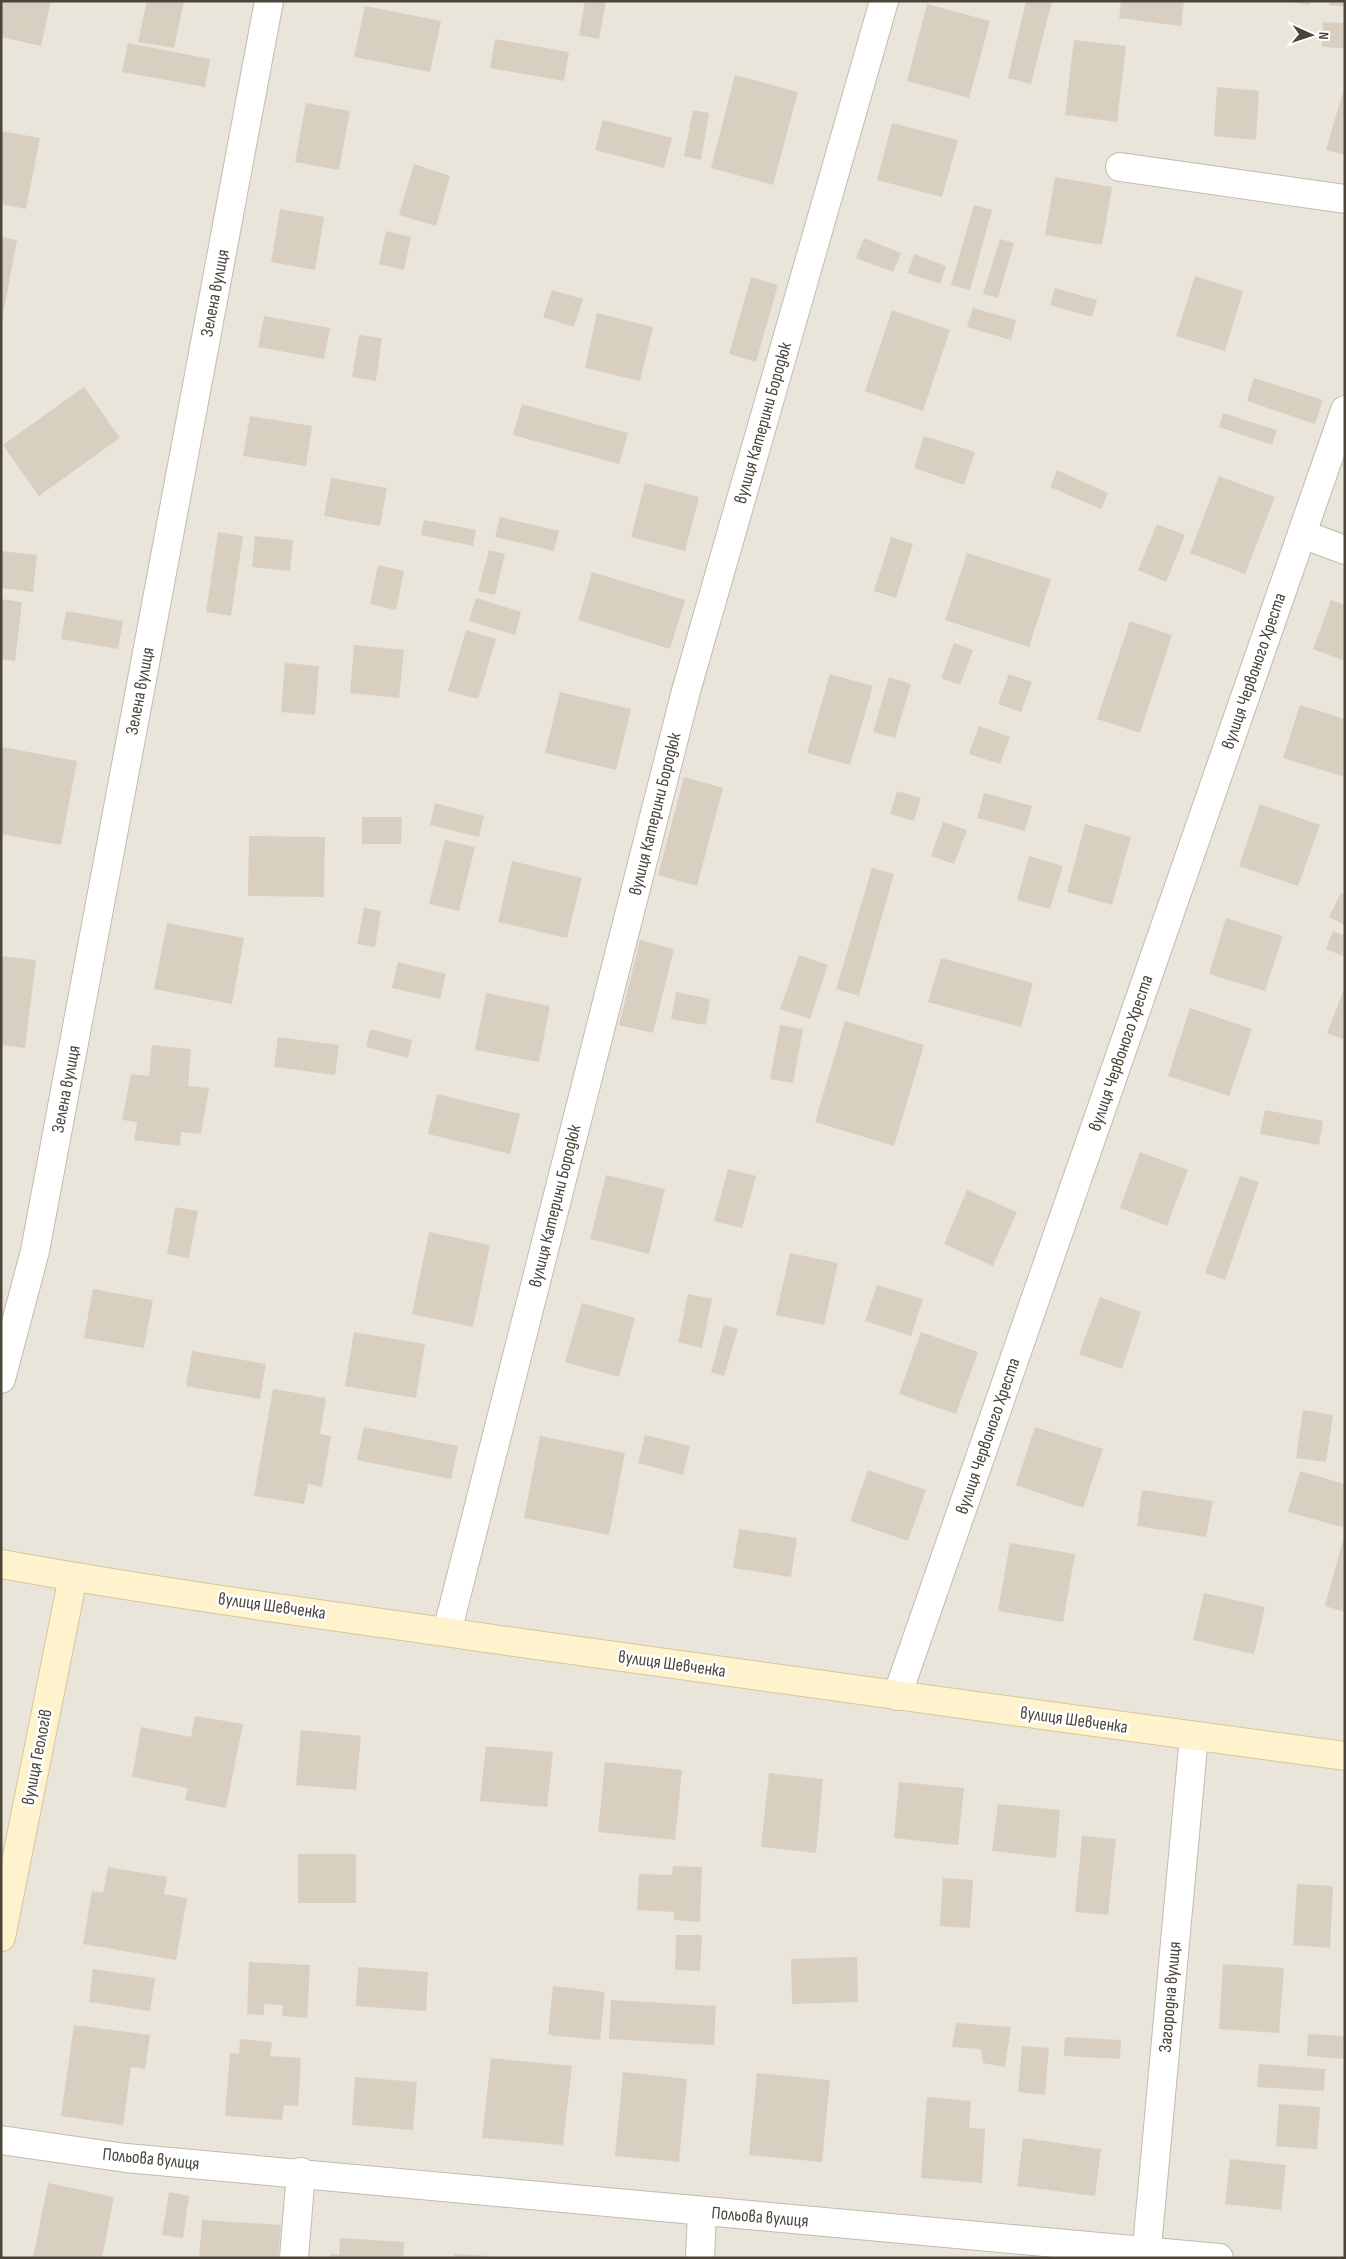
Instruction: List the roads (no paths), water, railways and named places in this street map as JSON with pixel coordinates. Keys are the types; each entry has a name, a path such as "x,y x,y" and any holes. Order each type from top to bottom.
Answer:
{"street":[{"name":"Зелена вулиця","path":"1,1379 35,1251 269,1"},
{"name":"вулиця Катерини Бородюк","path":"447,1632 686,690 884,1"},
{"path":"1120,167 1345,199"},
{"name":"вулиця Червоного Хреста","path":"897,1696 1345,410"},
{"path":"1302,534 1345,550"},
{"name":"вулиця Шевченка","path":"1,1564 73,1577 447,1632 897,1696 1345,1756"},
{"name":"вулиця Геологів","path":"1,1937 73,1577"},
{"name":"Загородна вулиця","path":"1146,2254 1194,1736"},
{"name":"Польова вулиця","path":"1,2140 126,2158 301,2172 1146,2254 1219,2258"},
{"path":"294,2258 301,2172"},
{"path":"700,2258 702,2212"}]}
